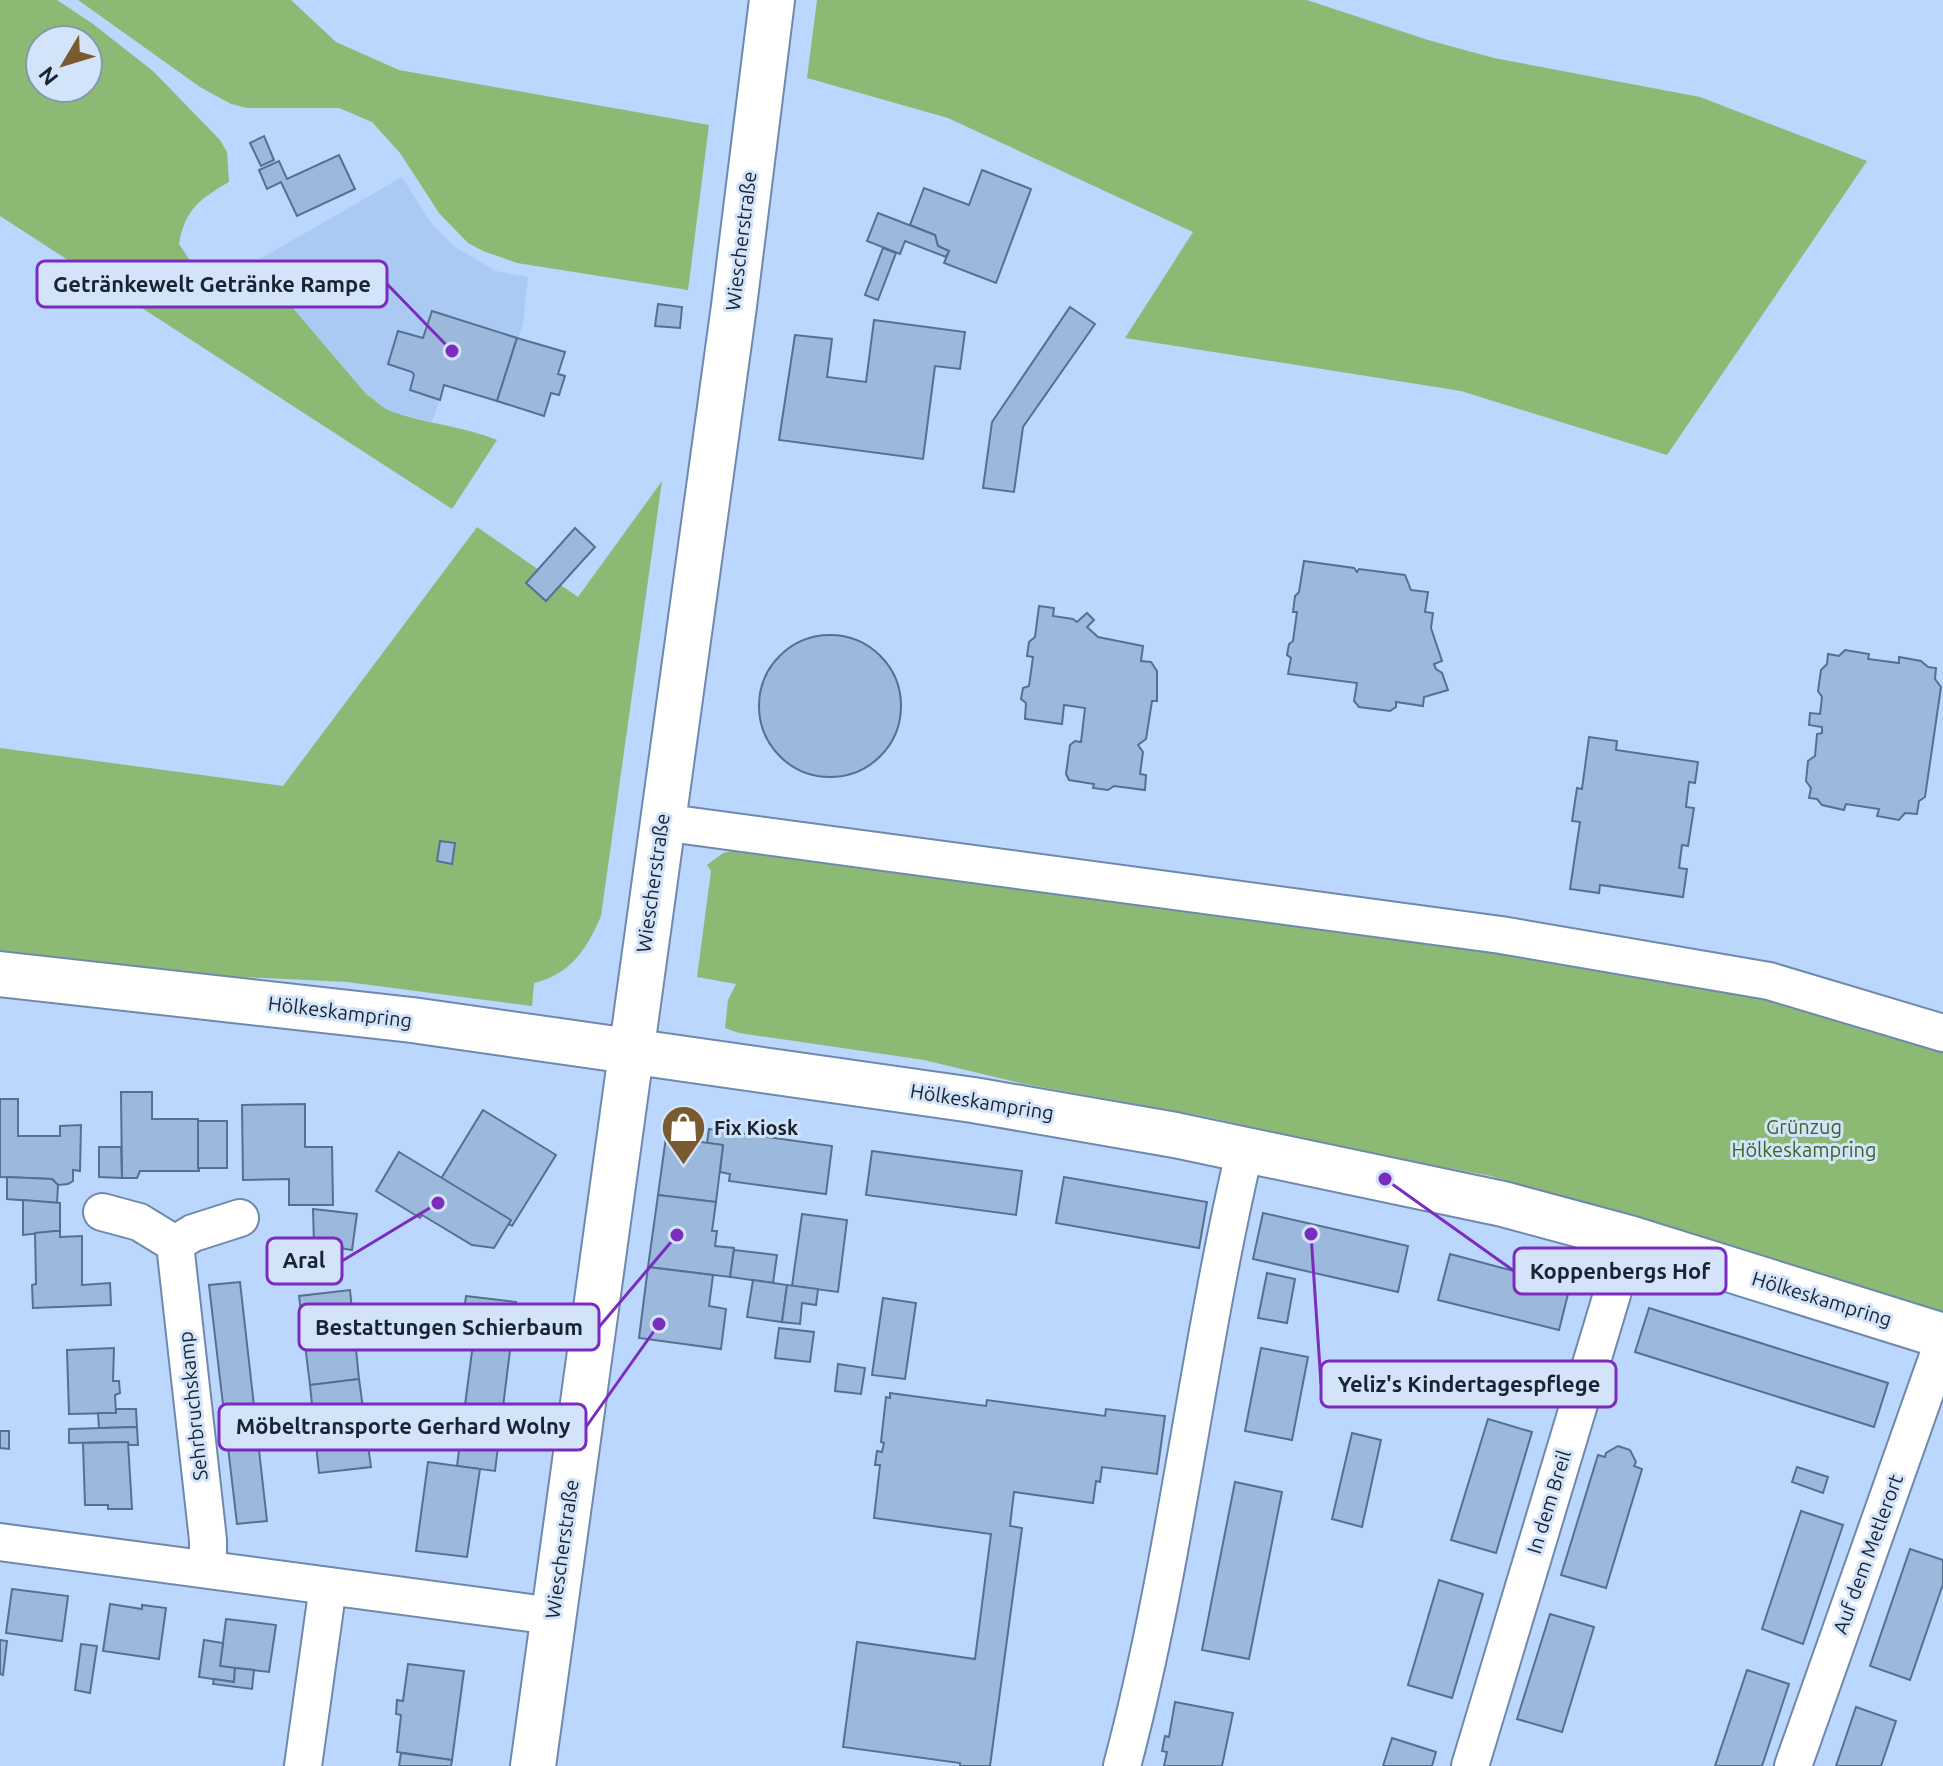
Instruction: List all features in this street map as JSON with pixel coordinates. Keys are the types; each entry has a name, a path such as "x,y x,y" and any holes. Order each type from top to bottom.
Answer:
{"street":[{"name":"Wiescherstraße","path":"533,1766 734,306 772,0"},
{"path":"661,822 1501,935 1769,981 1943,1033"},
{"name":"Hölkeskampring","path":"0,974 382,1017 631,1050 973,1100 1245,1149 1503,1204 1629,1238 1943,1339"},
{"path":"1122,1766 1164,1574 1245,1149"},
{"path":"102,1212 139,1222 175,1244 193,1233 240,1218"},
{"name":"In dem Breil","path":"1470,1766 1629,1238"},
{"name":"Sehrbruchskamp","path":"175,1244 208,1540 208,1569"},
{"name":"Auf dem Metlerort","path":"1793,1766 1943,1339"},
{"path":"0,1542 553,1616"},
{"path":"303,1766 328,1586"}],"shaded area":[{"path":"402,177 431,223 455,247 496,271 528,277 523,324 497,401 445,385 432,422 389,411 367,395 255,262"}],"green space":[{"path":"0,0 57,0 93,24 24,24 24,104 104,104 104,33 153,71 220,140 227,152 229,182 195,206 185,222 179,244 191,262 209,278 276,288 367,395 386,409 497,440 452,509 0,216"},
{"path":"78,0 291,0 336,42 399,70 709,125 688,290 517,263 483,251 468,243 439,213 400,153 372,122 339,108 247,108 231,104 200,87"},
{"path":"817,0 1307,0 1494,58 1700,97 1867,161 1667,455 1461,391 1125,338 1193,232 948,118 807,78"},
{"path":"662,481 601,916 590,939 568,967 534,983 532,1006 347,982 177,974 0,950 0,748 283,786 477,527 578,597"},
{"name":"Grünzug Hölkeskampring","path":"741,849 1549,959 1781,1001 1943,1049 1943,1316 1491,1176 1396,1159 1202,1116 1024,1084 924,1060 739,1033 725,1028 728,1000 736,984 697,977 711,871 707,865 723,853"}],"building":[{"path":"264,136 274,160 261,166 250,143"},
{"path":"339,155 355,189 297,216 281,182 267,189 259,170 279,161 287,179"},
{"path":"982,170 1031,189 996,283 944,263 949,251 938,246 935,235 910,225 924,188 969,205"},
{"path":"878,213 935,235 938,246 949,251 946,257 905,241 900,254 867,241"},
{"path":"883,248 896,253 878,300 865,295"},
{"path":"658,304 682,307 680,328 655,326"},
{"path":"1070,307 1095,324 1023,427 1014,492 983,488 992,422"},
{"path":"432,311 517,338 497,401 444,385 440,400 410,390 412,372 388,364 398,331 423,338"},
{"path":"874,320 965,332 960,369 935,366 923,459 779,440 795,335 832,339 827,377 866,382"},
{"path":"517,338 565,352 558,374 565,376 559,395 551,393 544,416 497,401"},
{"path":"575,528 595,547 546,601 526,583"},
{"path":"1304,561 1354,568 1357,572 1359,569 1405,575 1411,590 1428,592 1425,612 1433,613 1431,628 1442,661 1434,664 1442,673 1448,690 1424,697 1423,706 1396,702 1396,707 1390,711 1359,707 1354,701 1357,683 1288,674 1291,658 1287,655 1289,644 1293,641 1297,612 1293,612 1295,596 1299,592"},
{"path":"1039,606 1054,608 1053,616 1077,622 1087,613 1094,620 1087,627 1098,637 1143,646 1141,661 1151,662 1157,671 1157,701 1152,701 1146,739 1138,745 1143,752 1140,774 1146,775 1145,790 1114,786 1108,790 1069,780 1066,774 1070,745 1075,741 1081,742 1085,708 1064,705 1062,724 1025,719 1026,703 1021,699 1023,688 1029,686 1033,657 1027,656 1029,642 1035,637"},
{"path":"830,635 857,640 880,656 896,679 901,706 896,733 880,756 857,772 830,777 803,772 780,756 764,733 759,706 764,679 780,656 803,640"},
{"path":"1845,650 1869,654 1868,659 1899,663 1899,657 1921,661 1928,667 1936,668 1935,679 1941,687 1925,797 1919,801 1917,814 1905,813 1899,820 1877,816 1879,809 1846,804 1844,810 1822,805 1817,799 1809,798 1811,788 1806,781 1808,761 1815,756 1817,734 1822,733 1822,727 1809,725 1810,713 1820,714 1822,697 1818,691 1821,670 1827,664 1828,654 1839,656"},
{"path":"1589,737 1617,741 1616,750 1698,762 1695,783 1689,782 1686,807 1694,808 1688,846 1682,845 1679,868 1687,869 1683,897 1600,885 1599,893 1570,889 1580,822 1572,821 1577,788 1582,789"},
{"path":"440,841 455,843 452,864 437,861"},
{"path":"121,1092 152,1092 152,1119 198,1119 199,1171 140,1171 137,1178 122,1178"},
{"path":"0,1099 18,1099 18,1136 60,1136 60,1126 81,1125 80,1171 73,1170 73,1181 58,1185 52,1179 0,1177"},
{"path":"305,1104 305,1147 332,1147 333,1205 289,1205 289,1179 243,1180 242,1105"},
{"path":"483,1110 556,1155 512,1226 439,1182"},
{"path":"198,1121 227,1121 227,1168 198,1168"},
{"path":"709,1129 832,1146 826,1194 729,1181 730,1174 720,1172 723,1145 707,1143"},
{"path":"666,1137 723,1145 716,1202 658,1195"},
{"path":"99,1147 121,1147 122,1178 99,1177"},
{"path":"872,1151 1022,1171 1016,1215 866,1195"},
{"path":"399,1152 511,1220 494,1248 472,1245 376,1191"},
{"path":"7,1177 52,1179 58,1185 57,1203 7,1199"},
{"path":"1064,1177 1207,1202 1199,1248 1056,1223"},
{"path":"658,1195 716,1202 712,1231 717,1231 715,1246 734,1248 730,1277 648,1267"},
{"path":"23,1200 60,1203 60,1231 23,1235"},
{"path":"313,1209 357,1214 352,1250 314,1244"},
{"path":"1263,1213 1408,1246 1398,1292 1253,1259"},
{"path":"802,1214 847,1220 838,1292 792,1286"},
{"path":"60,1231 60,1237 82,1236 82,1285 110,1283 111,1305 33,1308 35,1233"},
{"path":"734,1250 777,1255 773,1283 730,1277"},
{"path":"1450,1254 1570,1286 1559,1330 1438,1300"},
{"path":"648,1267 713,1275 709,1306 726,1309 721,1349 639,1338"},
{"path":"1267,1273 1295,1279 1287,1323 1258,1318"},
{"path":"753,1280 787,1285 782,1322 747,1317"},
{"path":"240,1282 267,1521 237,1524 209,1285"},
{"path":"787,1285 818,1289 816,1305 802,1303 800,1324 782,1322"},
{"path":"350,1290 359,1379 310,1385 299,1296"},
{"path":"466,1296 516,1302 495,1471 457,1466 473,1344 460,1342"},
{"path":"883,1298 916,1303 905,1379 872,1375"},
{"path":"1649,1308 1888,1383 1874,1427 1635,1352"},
{"path":"779,1328 814,1332 810,1362 775,1358"},
{"path":"114,1348 113,1381 119,1381 120,1393 115,1395 116,1413 69,1414 67,1350"},
{"path":"1261,1348 1308,1357 1292,1440 1245,1431"},
{"path":"838,1364 865,1368 861,1394 835,1391"},
{"path":"359,1379 371,1467 319,1473 310,1385"},
{"path":"890,1393 986,1406 987,1400 1105,1416 1106,1409 1165,1416 1157,1474 1102,1467 1100,1482 1096,1481 1093,1503 1014,1492 1010,1526 1022,1528 990,1766 960,1766 960,1763 843,1747 857,1642 975,1659 991,1534 874,1518 880,1465 875,1465 877,1451 882,1452 884,1443 881,1442 886,1397 890,1398"},
{"path":"116,1409 136,1409 137,1427 99,1428 98,1413 116,1413"},
{"path":"1488,1419 1532,1432 1496,1553 1451,1540"},
{"path":"137,1427 138,1445 129,1445 128,1442 69,1443 69,1429"},
{"path":"0,1431 9,1431 9,1449 0,1448"},
{"path":"1352,1433 1381,1440 1362,1527 1332,1519"},
{"path":"128,1442 132,1509 85,1505 83,1443"},
{"path":"1618,1446 1630,1450 1636,1462 1634,1466 1642,1469 1606,1588 1561,1575 1598,1455 1605,1457 1606,1453"},
{"path":"428,1462 480,1469 467,1557 416,1551"},
{"path":"1797,1467 1828,1477 1823,1493 1792,1482"},
{"path":"1235,1482 1282,1492 1249,1659 1202,1650"},
{"path":"1801,1511 1843,1525 1803,1644 1762,1629"},
{"path":"1910,1549 1943,1560 1943,1584 1910,1680 1870,1666"},
{"path":"1439,1580 1483,1594 1452,1698 1408,1685"},
{"path":"12,1589 68,1596 62,1641 6,1633"},
{"path":"110,1604 142,1609 142,1605 166,1608 159,1659 103,1651"},
{"path":"1550,1614 1594,1627 1562,1732 1517,1719"},
{"path":"226,1619 276,1625 269,1672 220,1666"},
{"path":"0,1640 7,1641 3,1675 0,1674"},
{"path":"204,1640 223,1643 220,1666 235,1668 234,1682 199,1677"},
{"path":"81,1644 97,1646 90,1693 75,1690"},
{"path":"408,1664 464,1671 452,1760 397,1752 401,1715 396,1714 397,1700 403,1701"},
{"path":"235,1668 254,1670 252,1689 213,1684 214,1679 234,1682"},
{"path":"1747,1670 1789,1684 1762,1766 1715,1766"},
{"path":"1175,1702 1233,1713 1222,1766 1164,1766 1167,1752 1162,1751 1165,1736 1169,1737"},
{"path":"1856,1707 1896,1721 1881,1766 1836,1766"},
{"path":"1392,1738 1436,1752 1432,1766 1383,1766"},
{"path":"401,1753 452,1760 451,1766 399,1766"}],"place":[{"name":"Getränkewelt Getränke Rampe","path":"452,351"},
{"name":"Fix Kiosk","path":"683,1167"},
{"name":"Koppenbergs Hof","path":"1385,1179"},
{"name":"Aral","path":"438,1203"},
{"name":"Yeliz's Kindertagespflege","path":"1311,1234"},
{"name":"Bestattungen Schierbaum","path":"677,1235"},
{"name":"Möbeltransporte Gerhard Wolny","path":"659,1324"}]}
